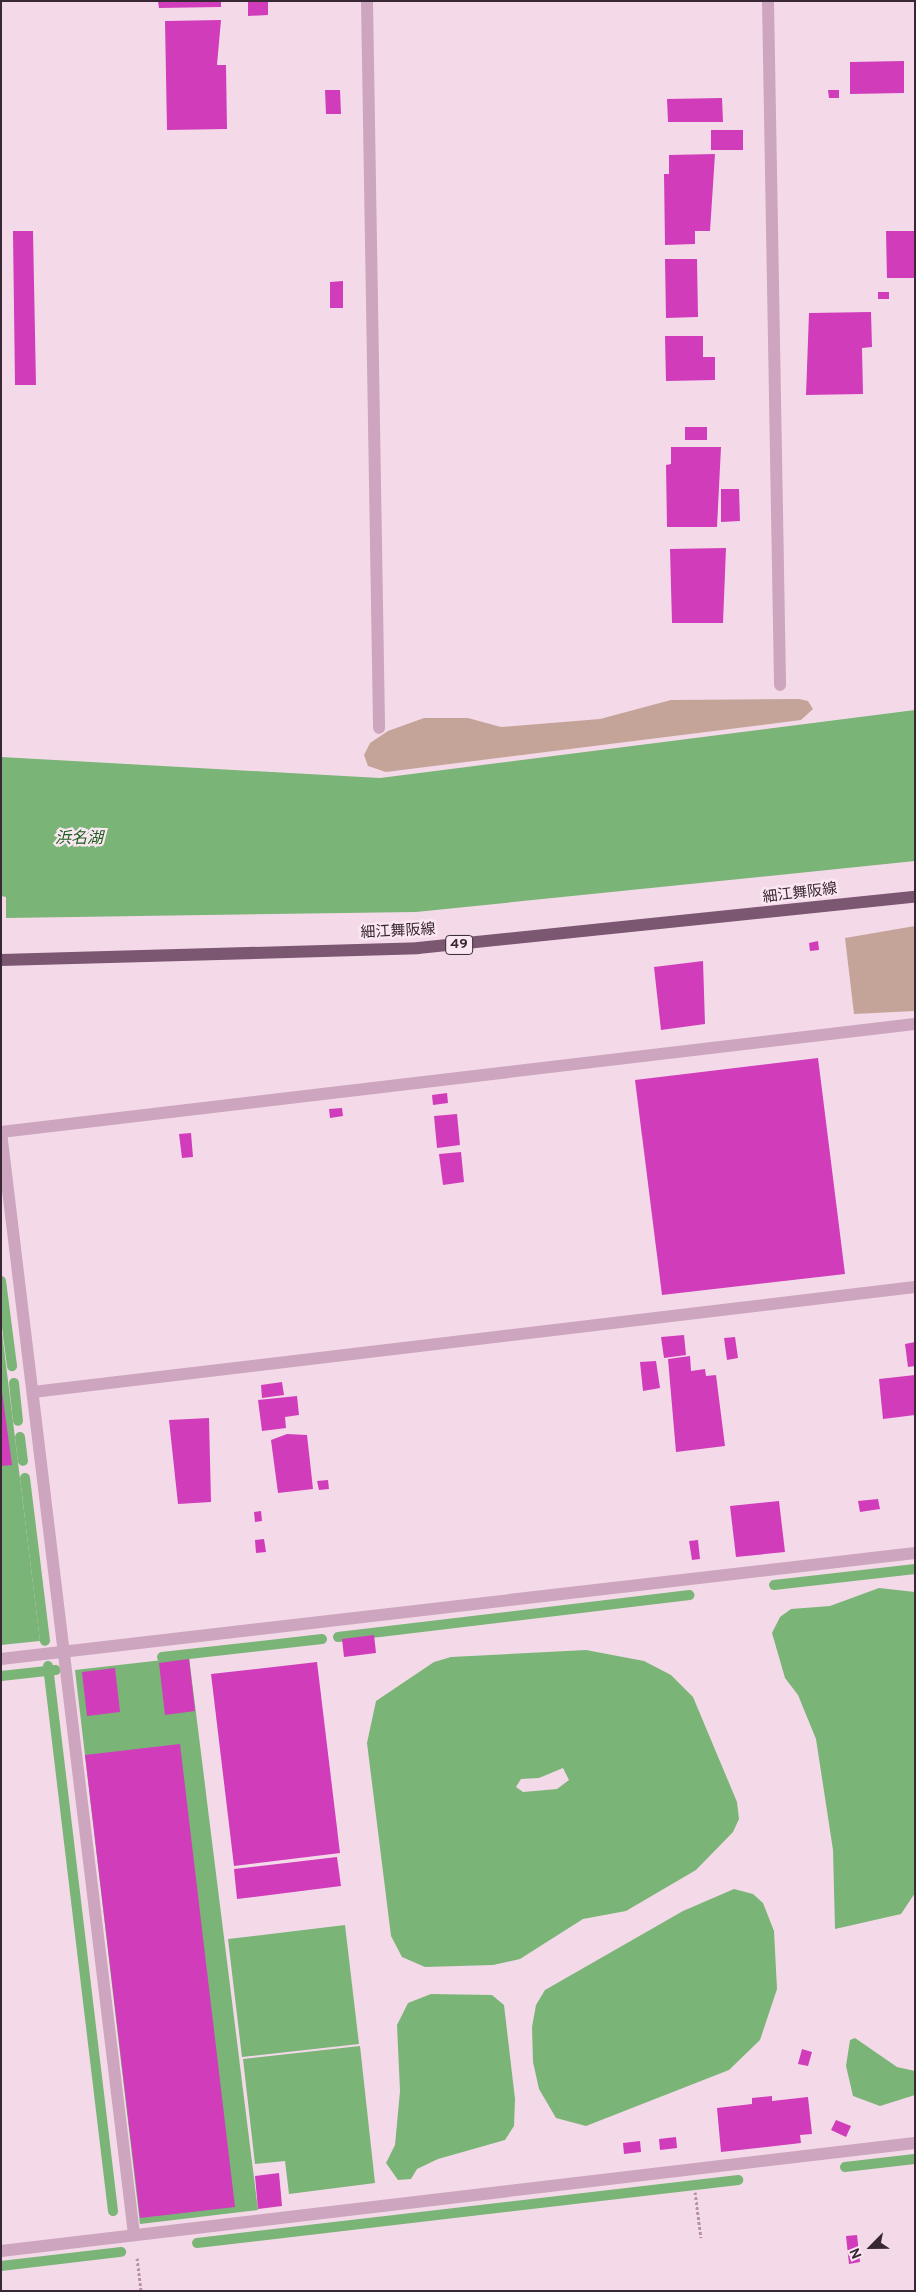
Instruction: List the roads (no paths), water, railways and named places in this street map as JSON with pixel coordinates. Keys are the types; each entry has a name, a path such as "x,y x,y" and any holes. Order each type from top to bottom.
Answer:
{"main road":[{"name":"細江舞阪線","path":"1,960 418,948 915,897"}],"street":[{"path":"367,1 379,728"},
{"path":"768,1 780,685"},
{"path":"134,2235 1,1132 915,1024"},
{"path":"33,1392 915,1287"},
{"path":"1,1659 915,1553"},
{"path":"1,2251 915,2143"}],"water":[{"name":"浜名湖","path":"915,710 915,861 416,912 6,918 6,897 1,896 1,757 380,778"},
{"path":"1,1324 40,1641 1,1645"},
{"path":"879,1588 915,1592 915,1893 901,1914 835,1929 833,1850 816,1739 798,1695 785,1678 772,1633 780,1617 791,1609 830,1606"},
{"path":"586,1650 644,1661 671,1675 693,1697 737,1802 739,1819 733,1832 696,1870 626,1911 583,1919 520,1959 493,1965 425,1967 402,1957 391,1936 367,1743 376,1701 434,1662 451,1657","holes":["563,1768 569,1780 557,1789 523,1792 516,1787 521,1779 539,1778"]},
{"path":"189,1657 258,2210 140,2224 75,1670"},
{"path":"734,1889 753,1894 763,1903 774,1931 777,1989 760,2040 729,2070 586,2126 556,2118 539,2089 533,2062 532,2027 536,2005 545,1990 683,1911"},
{"path":"345,1925 359,2044 242,2057 228,1939"},
{"path":"431,1994 492,1995 504,2005 515,2099 514,2126 505,2140 438,2159 417,2169 411,2179 398,2180 386,2163 395,2145 400,2091 397,2025 408,2003"},
{"path":"855,2038 897,2067 915,2071 915,2095 880,2106 853,2096 846,2066 850,2040"},
{"path":"360,2046 375,2183 289,2194 285,2161 255,2164 243,2059"}],"waterway":[{"path":"1,1281 12,1366"},
{"path":"14,1383 18,1421"},
{"path":"20,1437 23,1461"},
{"path":"25,1478 45,1641"},
{"path":"774,1585 915,1569"},
{"path":"338,1637 689,1595"},
{"path":"162,1657 322,1639"},
{"path":"48,1666 113,2211"},
{"path":"1,1676 56,1670"},
{"path":"845,2167 915,2159"},
{"path":"197,2243 738,2180"},
{"path":"1,2266 121,2252"}]}
